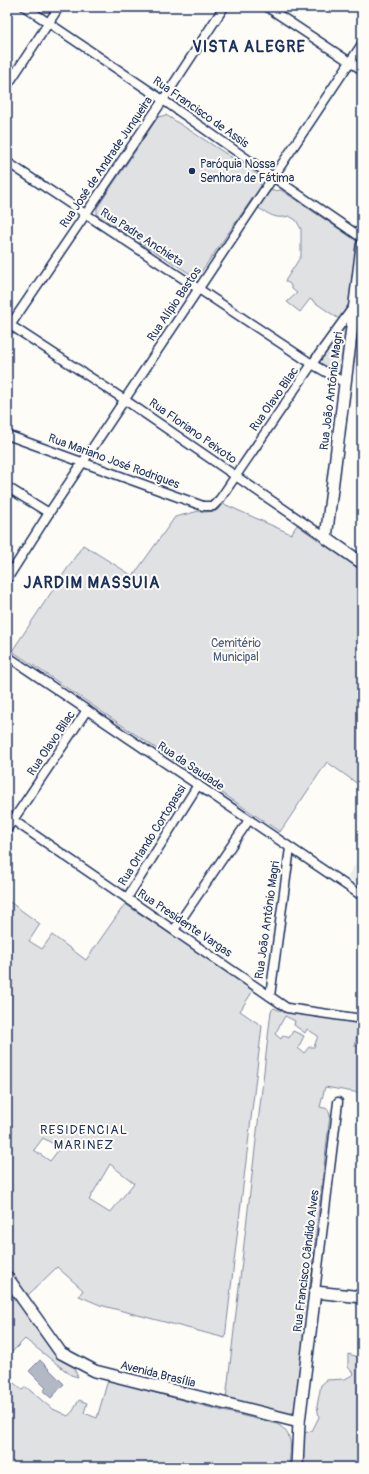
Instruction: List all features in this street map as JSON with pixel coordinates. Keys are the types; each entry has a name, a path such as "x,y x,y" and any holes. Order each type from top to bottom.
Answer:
{"street":[{"name":"Rua Francisco de Assis","path":"25,7 163,100 362,238"},
{"path":"7,86 60,7"},
{"name":"Rua José de Andrade Junqueira","path":"8,326 86,214 224,7"},
{"path":"267,7 362,70"},
{"name":"Rua Alípio Bastos","path":"7,579 49,513 362,44"},
{"name":"Rua Padre Anchieta","path":"7,162 312,364 345,382"},
{"name":"Rua João Antônio Magri","path":"326,538 362,246"},
{"name":"Rua Olavo Bilac","path":"213,506 220,499 312,364 355,305"},
{"name":"Rua Floriano Peixoto","path":"8,326 124,400 362,564"},
{"name":"Rua Mariano José Rodrigues","path":"7,435 203,506 213,506"},
{"path":"7,487 49,513"},
{"name":"Rua da Saudade","path":"7,656 362,896"},
{"name":"Rua Olavo Bilac","path":"7,829 10,818 87,710"},
{"name":"Rua Orlando Cortopassi","path":"127,898 198,785"},
{"name":"Rua Presidente Vargas","path":"10,818 287,1008 362,1019"},
{"path":"174,930 249,820"},
{"name":"Rua João Antônio Magri","path":"270,996 290,848"},
{"name":"Rua Francisco Cândido Alves","path":"299,1422 338,1102"},
{"name":"Avenida Brasília","path":"7,1277 61,1353 95,1371 299,1422"},
{"path":"315,1292 362,1297"},
{"path":"297,1467 299,1422"}],"shaded area":[{"path":"362,854 362,888 347,877"},
{"path":"40,1360 64,1384 51,1398 43,1391 46,1388 29,1371"}],"green space":[{"path":"166,115 259,175 261,186 199,275 192,275 97,215 97,208 158,117"},
{"path":"281,190 354,239 358,244 351,303 339,319 310,299 300,312 287,302 297,293 292,289 290,284 285,281 301,256 301,229 296,220 289,216 276,217 258,208 270,191"},
{"path":"346,324 348,326 341,372 335,373 320,364 320,359 343,325"},
{"name":"Cemitério Municipal","path":"224,504 291,534 297,525 362,571 362,787 327,762 280,832 12,651 83,545 133,576 175,517 199,511 216,511"},
{"path":"7,900 40,924 29,941 42,949 52,935 86,960 125,904 254,989 240,1011 262,1026 225,1338 100,1305 79,1296 83,1290 57,1267 25,1298 7,1272","holes":["43,1138 60,1148 50,1161 34,1150","110,1164 134,1183 110,1213 89,1200"]},
{"path":"274,1008 278,1010 359,1022 355,1046 362,1046 362,1089 360,1093 325,1087 320,1107 328,1109 330,1115 295,1411 290,1414 230,1402 226,1399 271,1011","holes":["285,1016 295,1021 294,1025 305,1033 307,1029 318,1036 314,1047 309,1047 304,1053 298,1048 304,1036 293,1031 289,1038 283,1035 281,1039 275,1034"]},
{"path":"7,1285 57,1356 76,1367 75,1371 78,1377 71,1375 25,1339 7,1357"},
{"path":"348,1354 362,1358 362,1467 302,1467 303,1433 312,1431 319,1417 317,1406 321,1385 327,1380 345,1379 354,1374 348,1367"},
{"path":"7,1377 22,1390 26,1387 51,1408 68,1416 73,1411 79,1400 87,1403 84,1413 97,1418 108,1380 277,1424 287,1432 289,1437 289,1467 7,1467"}],"place":[{"name":"Paróquia Nossa Senhora de Fátima","path":"192,171"}],"district":[{"name":"VISTA ALEGRE","path":"249,46"},
{"name":"JARDIM MASSUIA","path":"92,582"},
{"name":"RESIDENCIAL MARINEZ","path":"84,1136"}]}
